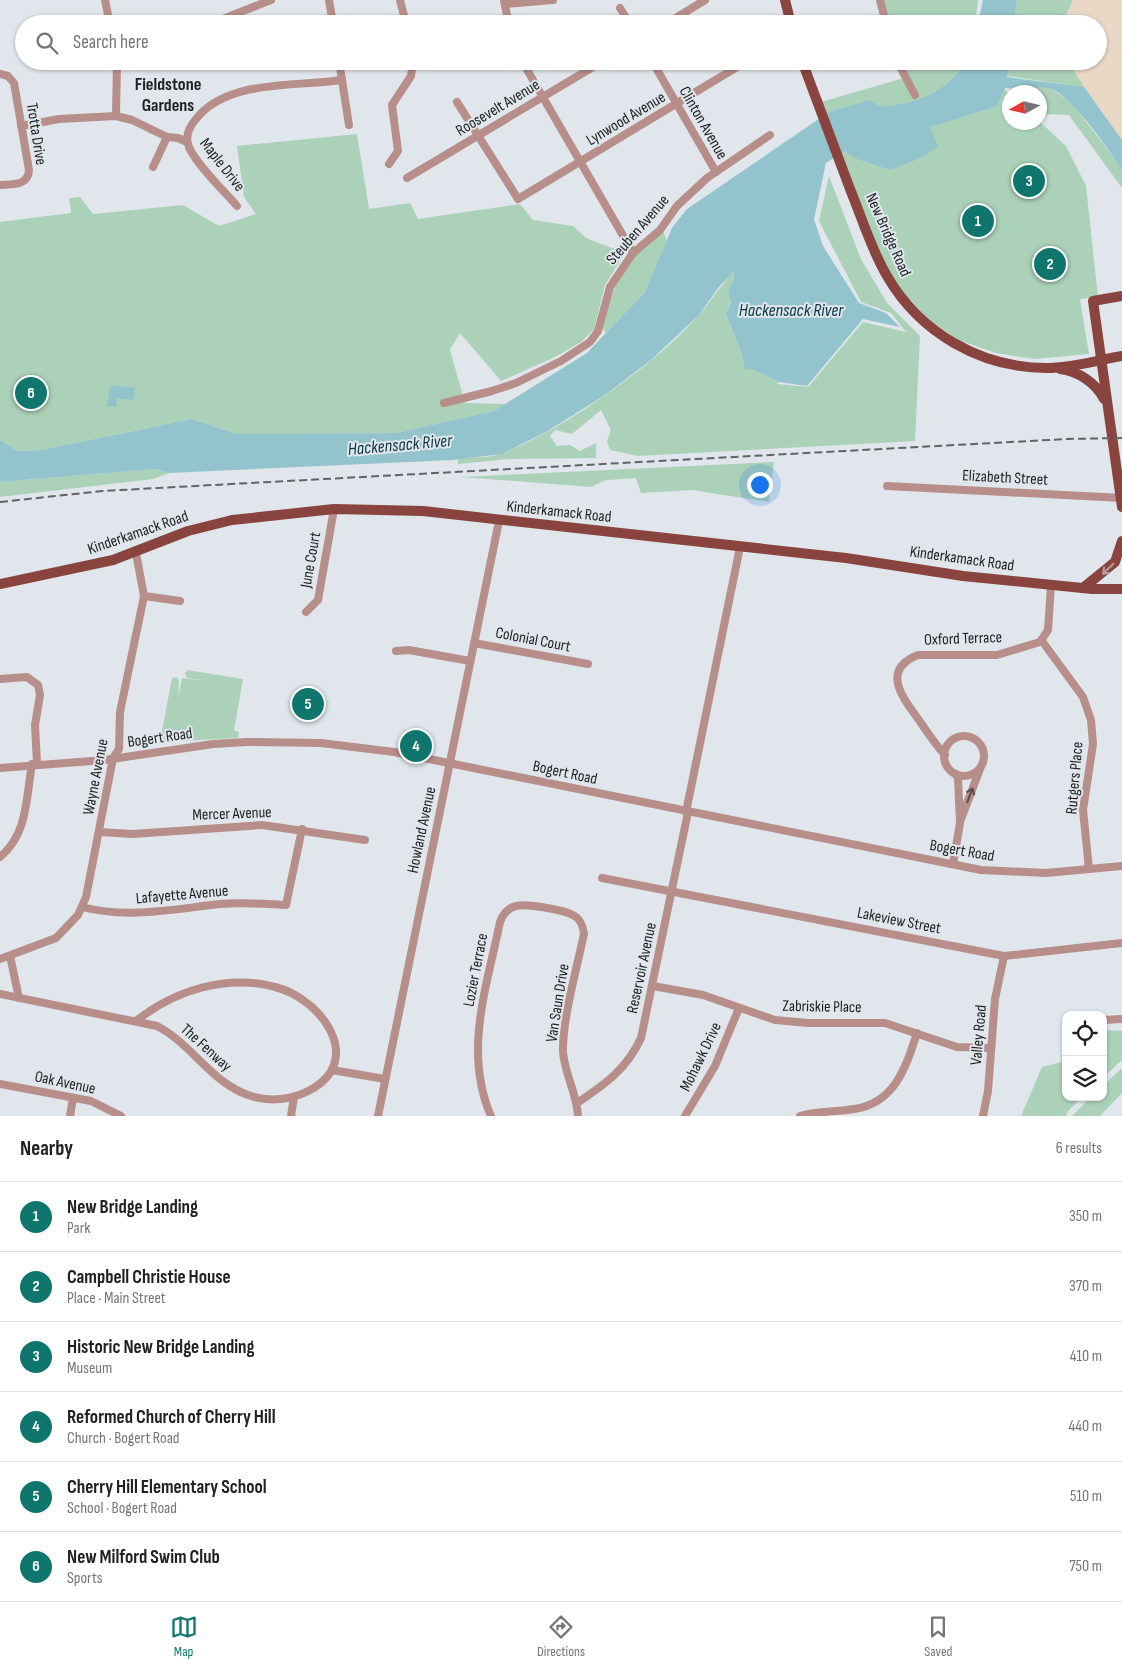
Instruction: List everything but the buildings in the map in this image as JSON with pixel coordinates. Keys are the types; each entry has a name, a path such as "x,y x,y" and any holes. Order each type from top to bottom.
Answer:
{"main road":[{"path":"786,0 789,15"},
{"name":"New Bridge Road","path":"805,70 878,258 898,294 935,331 973,353 1005,364 1049,368 1122,356"},
{"path":"1122,296 1093,301 1106,405 1122,501"},
{"path":"1049,368 1064,370 1082,377 1100,391 1106,405"},
{"name":"Kinderkamack Road","path":"0,584 83,568 136,553 188,531 213,524 284,513 334,509 422,511 846,558 963,576 1122,590"},
{"path":"1083,588 1115,562 1122,541"}],"street":[{"path":"105,0 108,15"},
{"path":"233,15 271,0"},
{"path":"329,0 332,15"},
{"path":"400,0 404,15"},
{"path":"507,15 504,2 553,0"},
{"path":"681,15 705,0"},
{"path":"880,0 884,15"},
{"path":"620,8 624,15"},
{"path":"116,116 117,70"},
{"path":"340,70 349,125"},
{"path":"389,164 398,151 392,105 411,76 412,70"},
{"path":"527,70 633,253"},
{"name":"Roosevelt Avenue","path":"407,178 589,70"},
{"name":"Clinton Avenue","path":"657,70 716,172"},
{"name":"Lynwood Avenue","path":"479,135 518,199 733,70"},
{"path":"902,70 915,95"},
{"name":"Trotta Drive","path":"0,74 8,76 14,84 29,174 24,182 0,185"},
{"name":"Maple Drive","path":"237,206 194,156 187,142 187,134 196,118 211,105 226,97 274,86 316,84 342,80"},
{"path":"457,102 479,135"},
{"path":"21,126 64,119 116,116 187,142"},
{"name":"Steuben Avenue","path":"444,403 492,391 516,382 561,361 590,342 598,331 610,287 633,253 660,230 676,206 688,195 716,172 770,135"},
{"path":"153,167 167,136"},
{"name":"Elizabeth Street","path":"887,486 1122,501"},
{"name":"June Court","path":"306,612 318,600 334,509"},
{"name":"Howland Avenue","path":"378,1116 499,521"},
{"name":"Reservoir Avenue","path":"577,1103 608,1082 630,1060 641,1038 740,547"},
{"name":"Wayne Avenue","path":"0,959 56,938 71,924 82,907 113,758 119,749 120,712 144,596 136,553"},
{"path":"1042,641 1048,630 1051,585"},
{"path":"144,596 180,601"},
{"name":"Oxford Terrace","path":"945,755 900,695 897,681 905,662 911,657 925,654 997,655 1042,641"},
{"name":"Rutgers Place","path":"1042,641 1080,692 1091,720 1093,744 1083,810 1089,869"},
{"name":"Colonial Court","path":"474,642 588,664"},
{"path":"396,651 409,650 470,661"},
{"path":"0,679 26,677 38,685 40,695 35,725 34,764 20,832 8,850 0,857"},
{"name":"Oxford Terrace","path":"953,864 960,823 984,756 983,750 971,738 954,740 946,749 945,755 947,766 956,774 958,779 960,823"},
{"name":"Bogert Road","path":"0,768 113,758 213,744 284,742 358,746 953,864 1022,874 1122,866"},
{"path":"956,774 973,774 981,767"},
{"name":"Mercer Avenue","path":"99,832 133,834 242,825 302,829 365,840"},
{"name":"Lafayette Avenue","path":"82,907 100,912 134,913 234,903 286,905 302,829"},
{"name":"Lakeview Street","path":"602,878 672,890 1004,956 1122,943"},
{"name":"Lozier Terrace","path":"492,1116 478,1073 477,1044 502,916 511,908 523,905 568,913 581,923"},
{"name":"Van Saun Drive","path":"578,1116 577,1103 566,1073 563,1039 584,934 581,923"},
{"path":"10,956 19,998"},
{"name":"Valley Road","path":"983,1116 988,1091 995,999 1004,956"},
{"path":"136,1021 168,1000 198,988 230,983 277,987 304,1000 326,1022 335,1041 335,1059 332,1070 385,1079"},
{"name":"Zabriskie Place","path":"653,986 703,995 760,1016 791,1023 872,1022 899,1026 957,1048 990,1048"},
{"name":"The Fenway","path":"0,994 157,1026 171,1034 222,1082 242,1093 265,1099 294,1096 315,1088 332,1070"},
{"name":"Mohawk Drive","path":"685,1116 715,1066 739,1008"},
{"path":"1107,1020 1122,1019"},
{"path":"800,1116 854,1109 883,1098 901,1076 917,1033"},
{"name":"Oak Avenue","path":"0,1084 102,1105 121,1116"},
{"path":"290,1116 294,1096"},
{"path":"70,1116 73,1098"}],"shaded area":[{"path":"1073,0 1122,0 1122,140 1074,70 1107,70 1107,15 1066,15"}],"green space":[{"path":"880,0 978,0 976,15 884,15"},
{"path":"1017,0 1073,0 1066,15 1015,15"},
{"path":"901,70 988,70 1002,86 1002,130 1047,130 1047,128 1066,146 1086,186 1098,297 1080,299 1089,354 1034,359 996,353 959,340 929,320 901,290 879,256 821,102 904,78"},
{"path":"1008,70 1074,70 1084,87 1007,76"},
{"path":"1047,88 1072,103 1122,169 1122,188 1069,115 1047,114"},
{"path":"357,134 369,209 410,203 418,219 520,204 533,220 573,226 586,238 625,253 605,285 594,329 581,342 555,357 501,381 460,333 450,350 465,403 506,404 494,411 396,433 237,434 192,419 41,450 17,451 0,440 0,222 71,213 69,198 80,197 93,214 183,205 219,226 256,214 244,197 237,146"},
{"path":"829,176 861,259 887,303 920,336 915,441 638,456 610,450 607,441 611,430 601,410 572,434 555,430 550,436 557,446 570,445 580,451 596,443 596,458 508,459 458,464 458,459 487,457 504,453 528,442 581,412 659,354 699,315 734,271 734,278 728,292 731,301 726,314 741,351 745,369 751,369 779,382 777,384 808,387 863,322 906,332 891,313 861,302 819,221"},
{"path":"663,231 667,242 645,292 606,333 601,326 618,278 630,259"},
{"path":"774,462 769,502 692,490 641,493 636,478 606,480 591,487 461,477"},
{"path":"154,469 169,473 153,479 0,497 0,482"},
{"path":"187,670 243,679 234,730 239,732 238,738 160,742 172,678 177,677 179,682 178,697 182,678 206,681 187,678 185,674"},
{"path":"1107,1030 1122,1031 1122,1060 1107,1074"},
{"path":"1062,1062 1062,1101 1078,1101 1068,1111 1066,1116 1021,1116 1042,1067"},
{"path":"1122,1068 1122,1093 1100,1116 1072,1116 1087,1101 1107,1101 1107,1082"}],"water":[{"path":"983,0 1017,0 1015,15 980,15"},
{"name":"Hackensack River","path":"960,70 1008,70 1007,77 1084,87 1122,140 1122,169 1088,122 1066,99 1047,88 1047,85 1002,85 1002,95 997,106 930,127 938,147 920,158 891,170 857,159 845,151 826,163 814,219 823,246 859,303 886,313 900,327 863,319 807,386 779,382 751,369 745,370 741,351 726,314 731,302 728,292 734,278 734,271 718,288 699,315 651,360 605,395 546,432 502,454 453,460 169,473 154,469 0,482 0,440 17,451 41,450 192,419 237,434 396,433 494,411 587,353 645,292 672,228 687,209 829,112 870,100 879,107 893,106 917,100 929,95 949,82"},
{"path":"18,378 46,389 41,402 32,398 29,408 17,404 21,394 13,391"},
{"path":"110,385 135,388 133,400 117,398 116,407 107,406"}],"railway":[{"path":"0,502 102,491 1067,439 1122,438"}],"place":[{"name":"Historic New Bridge Landing","path":"1029,181"},
{"name":"New Bridge Landing","path":"978,221"},
{"name":"Campbell Christie House","path":"1050,264"},
{"name":"New Milford Swim Club","path":"31,393"},
{"name":"Cherry Hill Elementary School","path":"308,704"},
{"name":"Reformed Church of Cherry Hill","path":"416,746"}],"district":[{"name":"Fieldstone Gardens","path":"168,94"}]}
